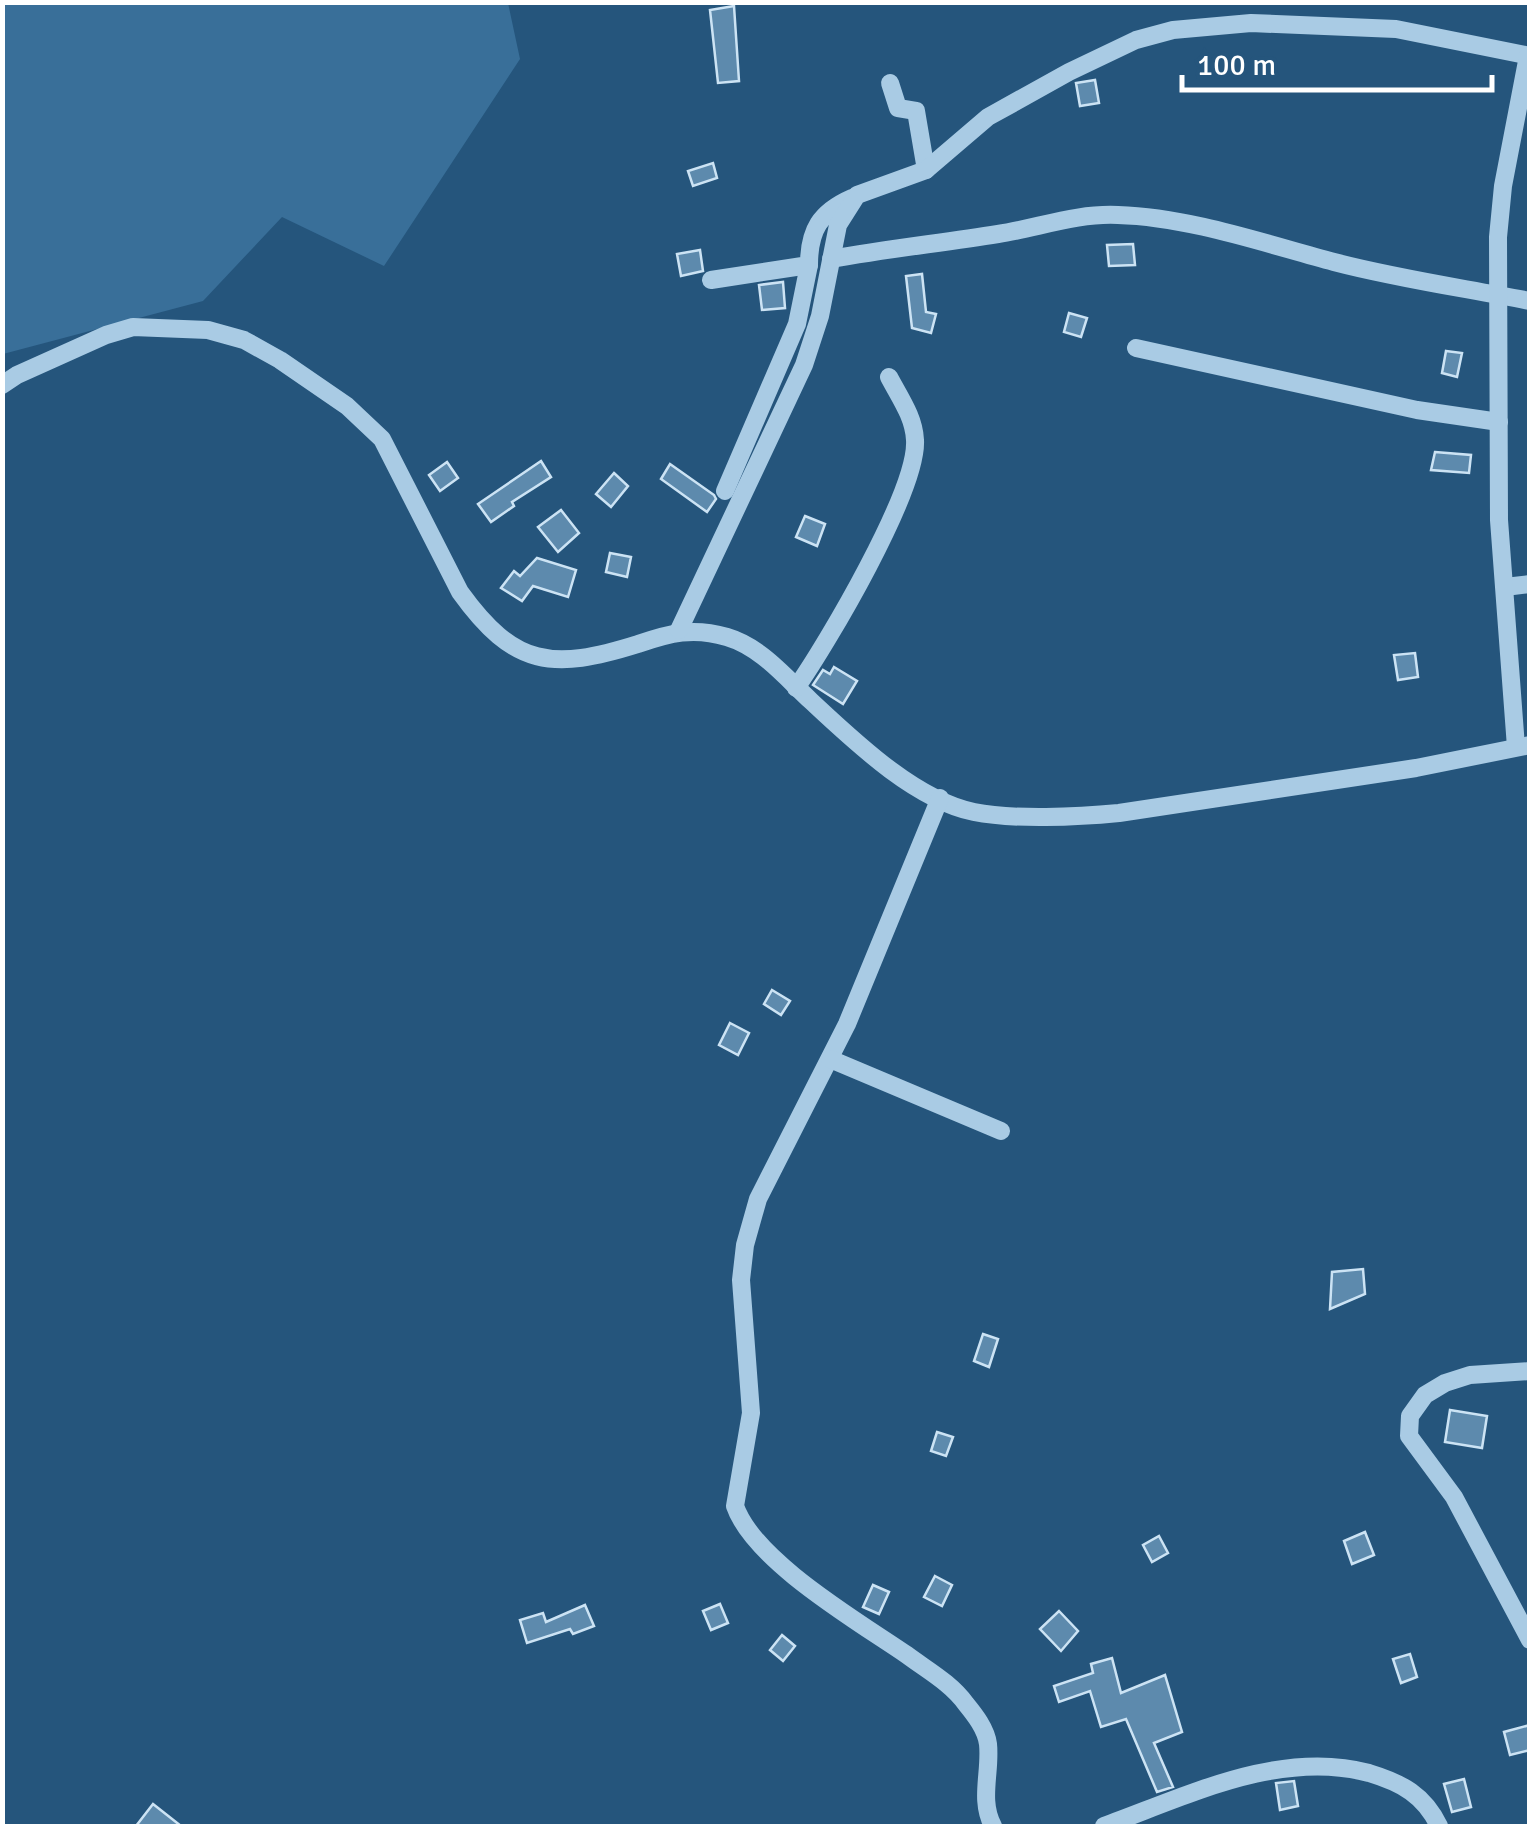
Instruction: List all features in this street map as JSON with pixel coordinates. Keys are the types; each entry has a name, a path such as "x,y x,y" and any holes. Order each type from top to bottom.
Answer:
{"street":[{"path":"2,385 133,327 228,334 280,360 368,423 382,439 460,592 476,615 513,648 529,656 572,659 679,630 712,633 746,644 902,777 978,813 1090,816 1416,768 1523,746 1499,520 1498,237 1503,186 1529,56 1382,28 1251,23 1172,30 1136,40 988,117 962,135 926,170 857,195 822,214 809,242 809,265 797,324 725,490"},
{"path":"890,83 898,108 916,112 926,170"},
{"path":"679,630 804,366 820,316 838,226 857,195"},
{"path":"831,259 1000,234 1083,216 1124,215 1263,242 1409,279 1530,300"},
{"path":"712,280 809,265"},
{"path":"1136,348 1417,410 1499,422"},
{"path":"796,688 836,626 909,480 916,444 914,426 889,378"},
{"path":"1505,587 1530,584"},
{"path":"940,798 830,1059 758,1199 745,1246 741,1313 751,1412 735,1506 740,1520 786,1569 941,1679 964,1700 988,1742 985,1799 993,1826"},
{"path":"830,1059 1001,1132"},
{"path":"1530,1372 1470,1375 1446,1383 1424,1395 1410,1416 1410,1436 1454,1497 1530,1640"},
{"path":"1104,1826 1228,1782 1305,1765 1352,1769 1398,1781 1417,1794 1439,1826"}],"shaded area":[{"path":"3,3 508,3 520,59 384,266 282,217 203,301 3,354"}],"building":[{"path":"734,6 739,81 718,83 710,10"},
{"path":"1095,80 1099,103 1080,106 1076,83"},
{"path":"713,163 717,178 693,186 688,171"},
{"path":"1133,244 1135,265 1109,266 1107,245"},
{"path":"700,250 703,271 681,276 677,254"},
{"path":"922,274 926,312 936,314 931,333 912,328 906,276"},
{"path":"783,282 785,308 762,310 759,285"},
{"path":"1069,313 1087,318 1081,337 1064,332"},
{"path":"1446,351 1462,353 1457,377 1442,373"},
{"path":"1435,452 1471,455 1469,473 1431,470"},
{"path":"541,461 551,477 512,502 514,506 491,522 478,504"},
{"path":"447,462 458,478 440,491 429,475"},
{"path":"670,464 714,495 716,499 707,512 661,479"},
{"path":"614,473 628,486 611,507 596,494"},
{"path":"561,510 579,533 558,552 538,527"},
{"path":"805,516 825,524 817,546 796,537"},
{"path":"610,553 631,557 627,577 606,572"},
{"path":"537,558 576,570 568,597 533,586 522,601 501,588 514,571 520,576"},
{"path":"1415,653 1418,677 1398,680 1394,655"},
{"path":"834,667 857,681 843,704 813,685 823,670 830,674"},
{"path":"772,990 790,1001 781,1015 764,1004"},
{"path":"730,1023 749,1033 738,1055 719,1045"},
{"path":"1363,1269 1365,1294 1330,1309 1332,1272"},
{"path":"983,1334 998,1339 989,1367 974,1361"},
{"path":"1450,1410 1487,1416 1482,1448 1445,1442"},
{"path":"937,1432 953,1437 946,1456 931,1451"},
{"path":"1365,1532 1374,1555 1352,1564 1344,1541"},
{"path":"1159,1536 1168,1553 1152,1562 1143,1545"},
{"path":"935,1576 952,1585 942,1606 924,1597"},
{"path":"873,1585 889,1592 879,1614 863,1607"},
{"path":"720,1604 728,1623 711,1630 703,1611"},
{"path":"585,1605 594,1626 527,1643 520,1620 543,1613 546,1622"},
{"path":"1059,1611 1078,1631 1061,1651 1040,1629"},
{"path":"782,1635 795,1646 783,1661 770,1650"},
{"path":"1410,1654 1417,1677 1401,1683 1393,1659"},
{"path":"1112,1658 1121,1693 1165,1675 1182,1732 1154,1743 1173,1787 1157,1792 1126,1719 1101,1727 1090,1691 1059,1702 1054,1686 1093,1673 1091,1664"},
{"path":"1530,1725 1530,1750 1510,1755 1504,1732"},
{"path":"1464,1779 1471,1807 1452,1812 1444,1784"},
{"path":"1294,1781 1298,1806 1280,1810 1276,1783"},
{"path":"153,1804 181,1826 136,1826"}]}
